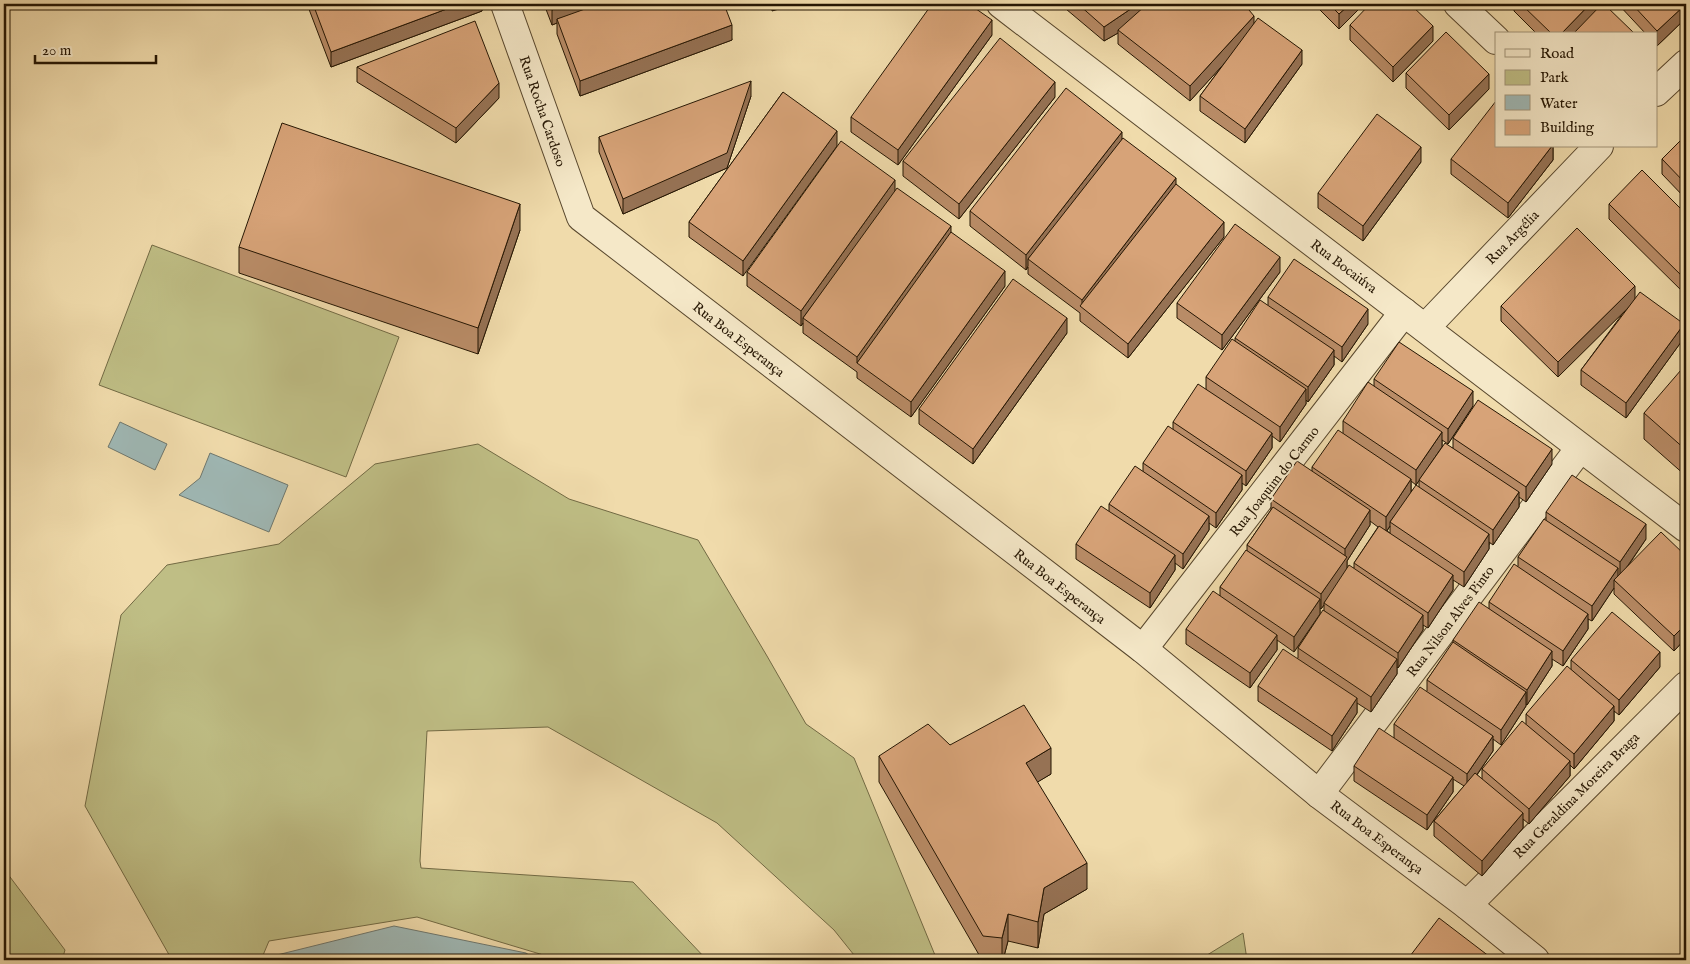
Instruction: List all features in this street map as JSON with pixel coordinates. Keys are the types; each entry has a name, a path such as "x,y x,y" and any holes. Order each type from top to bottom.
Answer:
{"street":[{"name":"Rua Rocha Cardoso","path":"505,4 581,217"},
{"name":"Rua Bocaiúva","path":"1002,4 1686,528"},
{"path":"1458,4 1495,39"},
{"path":"1658,90 1686,64"},
{"name":"Rua Argélia","path":"1415,320 1597,148"},
{"name":"Rua Boa Esperança","path":"581,217 1143,649 1319,794 1467,905 1535,960"},
{"name":"Rua Joaquim do Carmo","path":"1143,649 1415,320"},
{"name":"Rua Nilson Alves Pinto","path":"1319,794 1580,448"},
{"name":"Rua Geraldina Moreira Braga","path":"1467,905 1686,686"}],"green space":[{"path":"152,245 399,337 346,477 99,385"},
{"path":"478,444 569,499 698,540 806,724 854,758 937,960 858,960 834,930 717,823 548,727 427,731 421,868 633,882 707,960 560,960 417,917 269,941 261,960 172,960 85,806 121,615 167,565 279,544 375,464"},
{"path":"4,869 65,950 62,960 4,960"},
{"path":"1243,933 1247,960 1199,960"}],"water":[{"path":"120,422 167,444 155,470 108,447"},
{"path":"210,453 288,485 269,532 179,495 200,478"},
{"path":"394,926 526,953 536,960 275,960 277,955"}],"building":[{"path":"313,4 460,4 331,52"},
{"path":"549,4 570,4 552,10"},
{"path":"599,4 724,4 732,25 580,81 557,19"},
{"path":"932,4 969,4 992,20 898,150 851,117"},
{"path":"1078,4 1138,4 1104,27"},
{"path":"1152,4 1244,4 1254,16 1190,86 1118,30 1145,6"},
{"path":"1329,4 1350,4 1339,14"},
{"path":"1370,4 1410,4 1433,26 1393,67 1350,25"},
{"path":"1521,4 1590,4 1563,32 1550,32"},
{"path":"1604,4 1633,32 1575,32"},
{"path":"1632,4 1686,4 1657,31"},
{"path":"1258,18 1302,50 1245,129 1200,96"},
{"path":"475,21 499,83 456,128 357,67"},
{"path":"1446,32 1489,74 1449,115 1406,73"},
{"path":"1000,38 1055,82 959,204 903,161"},
{"path":"751,81 727,153 623,199 599,137"},
{"path":"1066,88 1122,132 1026,255 970,211"},
{"path":"783,92 837,131 743,261 689,222"},
{"path":"1495,102 1495,148 1550,148 1508,203 1451,159"},
{"path":"1377,114 1421,147 1363,226 1318,193"},
{"path":"282,123 520,204 478,328 239,247"},
{"path":"1686,135 1686,184 1662,159"},
{"path":"1123,138 1176,178 1082,300 1028,259"},
{"path":"841,141 895,180 801,311 747,272"},
{"path":"1642,170 1686,214 1686,280 1609,204"},
{"path":"1176,184 1224,222 1128,344 1080,306"},
{"path":"897,188 951,226 857,357 803,318"},
{"path":"1235,224 1280,257 1222,335 1177,303"},
{"path":"1577,228 1635,286 1558,362 1501,306"},
{"path":"951,232 1005,271 911,402 857,363"},
{"path":"1294,259 1368,309 1342,347 1268,297"},
{"path":"1013,279 1067,318 973,449 919,409"},
{"path":"1640,292 1684,324 1626,403 1581,370"},
{"path":"1260,300 1334,350 1308,387 1235,338"},
{"path":"1232,339 1306,389 1280,427 1206,377"},
{"path":"1399,342 1473,391 1448,429 1374,379"},
{"path":"1681,370 1686,374 1686,450 1644,413"},
{"path":"1368,382 1442,432 1416,470 1343,421"},
{"path":"1198,384 1272,433 1246,471 1173,422"},
{"path":"1478,400 1552,449 1526,487 1453,438"},
{"path":"1168,426 1242,475 1216,513 1143,463"},
{"path":"1338,430 1411,479 1386,517 1312,467"},
{"path":"1445,443 1519,492 1493,530 1419,480"},
{"path":"1297,461 1370,510 1345,549 1271,499"},
{"path":"1135,466 1209,516 1183,554 1109,504"},
{"path":"1572,475 1646,524 1620,562 1546,512"},
{"path":"1416,485 1489,534 1464,572 1390,522"},
{"path":"1101,506 1175,555 1150,593 1076,544"},
{"path":"1273,507 1347,557 1321,594 1247,545"},
{"path":"1544,519 1618,568 1592,606 1518,557"},
{"path":"1379,526 1453,575 1428,613 1354,563"},
{"path":"1661,532 1686,556 1686,624 1674,636 1614,580"},
{"path":"1246,550 1320,599 1294,637 1220,587"},
{"path":"1514,564 1588,614 1563,651 1489,602"},
{"path":"1349,565 1423,615 1398,653 1324,603"},
{"path":"1213,591 1277,635 1250,673 1186,629"},
{"path":"1479,602 1552,651 1527,690 1453,640"},
{"path":"1323,610 1397,659 1371,697 1298,648"},
{"path":"1612,612 1660,652 1619,700 1571,660"},
{"path":"1453,642 1526,692 1501,730 1427,680"},
{"path":"1283,649 1357,698 1332,736 1258,686"},
{"path":"1567,666 1614,706 1574,754 1526,714"},
{"path":"1420,687 1493,736 1467,774 1394,724"},
{"path":"1024,705 1051,748 1026,763 1087,863 1044,888 1038,922 1008,914 1002,938 983,936 879,756 928,724 950,745"},
{"path":"1522,721 1570,761 1529,809 1482,769"},
{"path":"1379,728 1453,777 1427,815 1354,766"},
{"path":"1475,773 1523,813 1482,861 1434,821"},
{"path":"1439,918 1494,960 1407,960"}]}
